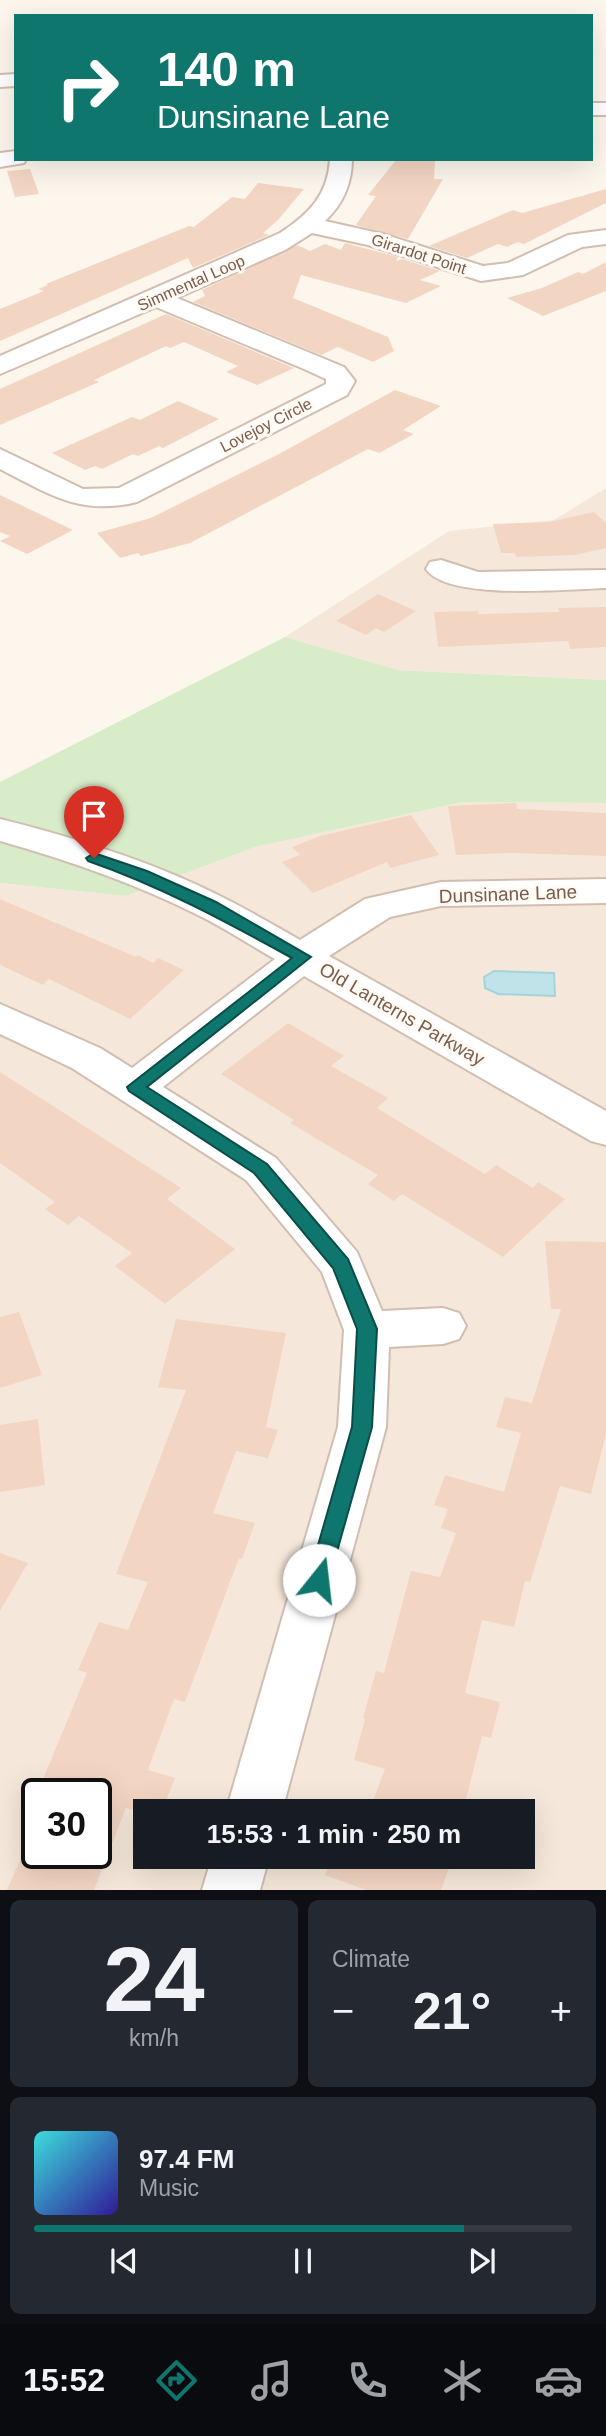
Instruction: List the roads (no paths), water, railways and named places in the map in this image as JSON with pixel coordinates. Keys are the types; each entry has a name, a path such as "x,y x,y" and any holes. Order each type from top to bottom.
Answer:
{"street":[{"name":"Simmental Loop","path":"0,366 276,245 309,225 321,213 338,186 341,161"},
{"name":"Girardot Point","path":"309,225 374,239 481,274 514,270 577,240 606,237"},
{"name":"Lovejoy Circle","path":"0,458 73,495 89,499 127,495 327,395 337,389 341,381 335,373 313,363 156,298"},
{"path":"441,569 475,581 606,579"},
{"name":"Old Lanterns Parkway","path":"0,830 45,842 142,875 210,906 606,1130"},
{"name":"Dunsinane Lane","path":"135,1087 329,937 377,908 441,894 606,891"},
{"path":"0,1018 86,1058 261,1169 341,1264 367,1329 362,1427 257,1799"},
{"path":"367,1329 443,1326"},
{"path":"231,1890 237,1869"}],"water":[{"path":"494,971 554,973 555,996 498,994 485,988 484,977"}]}
